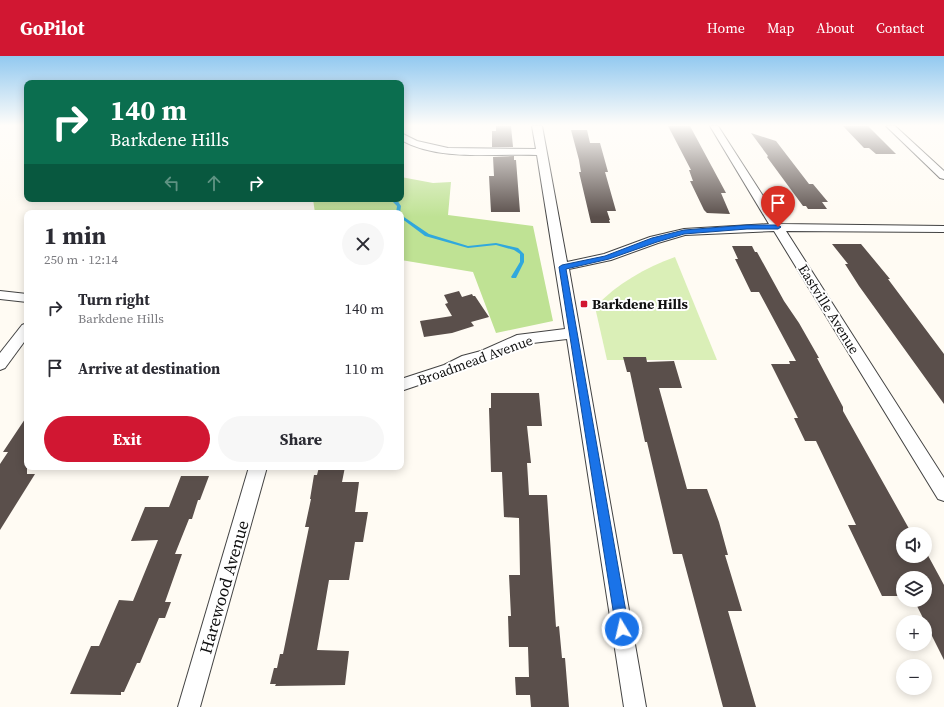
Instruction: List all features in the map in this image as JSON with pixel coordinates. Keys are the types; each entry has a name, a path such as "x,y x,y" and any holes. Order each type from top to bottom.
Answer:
{"street":[{"path":"542,156 562,267 635,707"},
{"name":"Eastville Avenue","path":"733,156 944,493"},
{"path":"923,156 944,176"},
{"path":"562,267 607,258 654,240 684,232 747,227 944,229"},
{"path":"0,295 24,298"},
{"path":"0,364 24,332"},
{"name":"Broadmead Avenue","path":"404,384 441,372 522,340 573,333"},
{"name":"Harewood Avenue","path":"189,707 257,470"}],"green space":[{"path":"404,178 433,183 451,182 448,215 533,226 553,321 496,333 473,272 404,260 404,210 315,210 313,202 404,202"},
{"path":"675,257 717,360 607,360 595,307 604,298 632,277"}],"building":[{"path":"514,156 514,160 516,160 520,212 491,212 489,176 494,176 493,157"},
{"path":"578,156 604,156 608,172 605,172 616,211 607,211 610,223 591,223 579,172 581,172"},
{"path":"684,156 706,156 726,193 721,193 730,214 707,213 704,210 690,181 693,181 689,170 691,170"},
{"path":"788,156 809,184 813,184 828,202 822,202 827,209 808,209 806,206 803,206 767,157"},
{"path":"832,244 861,244 890,279 888,279 944,354 944,404 859,286 845,264 848,264"},
{"path":"732,246 752,246 755,252 757,252 784,301 799,323 819,358 817,358 843,407 843,411 908,527 896,527 896,563 932,563 944,585 944,660 932,636 932,615 922,615 918,607 932,607 932,571 896,571 896,596 882,596 848,525 856,525 816,441 805,441 794,418 798,418 771,364 790,364 789,361 796,361 759,292 751,292 735,259 738,259"},
{"path":"459,291 462,297 472,294 475,296 489,317 471,322 474,326 452,333 424,337 420,321 452,316 445,304 448,303 444,295"},
{"path":"623,357 646,357 647,362 674,361 682,388 659,388 687,489 707,489 719,522 728,555 725,555 742,611 728,611 756,707 723,707 682,554 673,554 647,442 645,442 630,372 627,372"},
{"path":"491,393 539,393 542,426 527,426 531,463 527,463 529,495 547,495 556,627 559,626 562,658 565,658 569,707 531,707 530,695 516,695 515,677 529,677 528,647 509,647 508,616 511,616 509,575 520,575 519,518 504,517 502,472 491,472 489,408 491,408"},
{"path":"24,420 24,470 27,470 27,474 35,474 0,530 0,464 8,452 3,452"},
{"path":"318,470 344,470 342,482 359,482 355,512 368,512 363,542 355,542 349,580 329,580 317,650 349,651 345,685 275,686 276,684 270,684 274,668 277,668 280,654 283,654 309,527 305,527 314,475 317,475"},
{"path":"181,476 209,476 200,500 198,500 192,519 189,519 175,554 182,554 165,602 171,602 165,618 159,618 140,663 137,663 124,692 121,692 121,695 70,694 91,646 99,646 119,600 133,601 158,540 131,541 145,507 169,507"}],"waterway":[{"path":"396,202 399,206 398,210"},
{"path":"404,218 427,235 468,247 496,244 516,249 522,254 522,262 514,277"}],"place":[{"name":"Barkdene Hills","path":"584,304"}],"route":[{"path":"622,629 562,267 607,258 654,240 684,232 747,227 778,227"}]}
